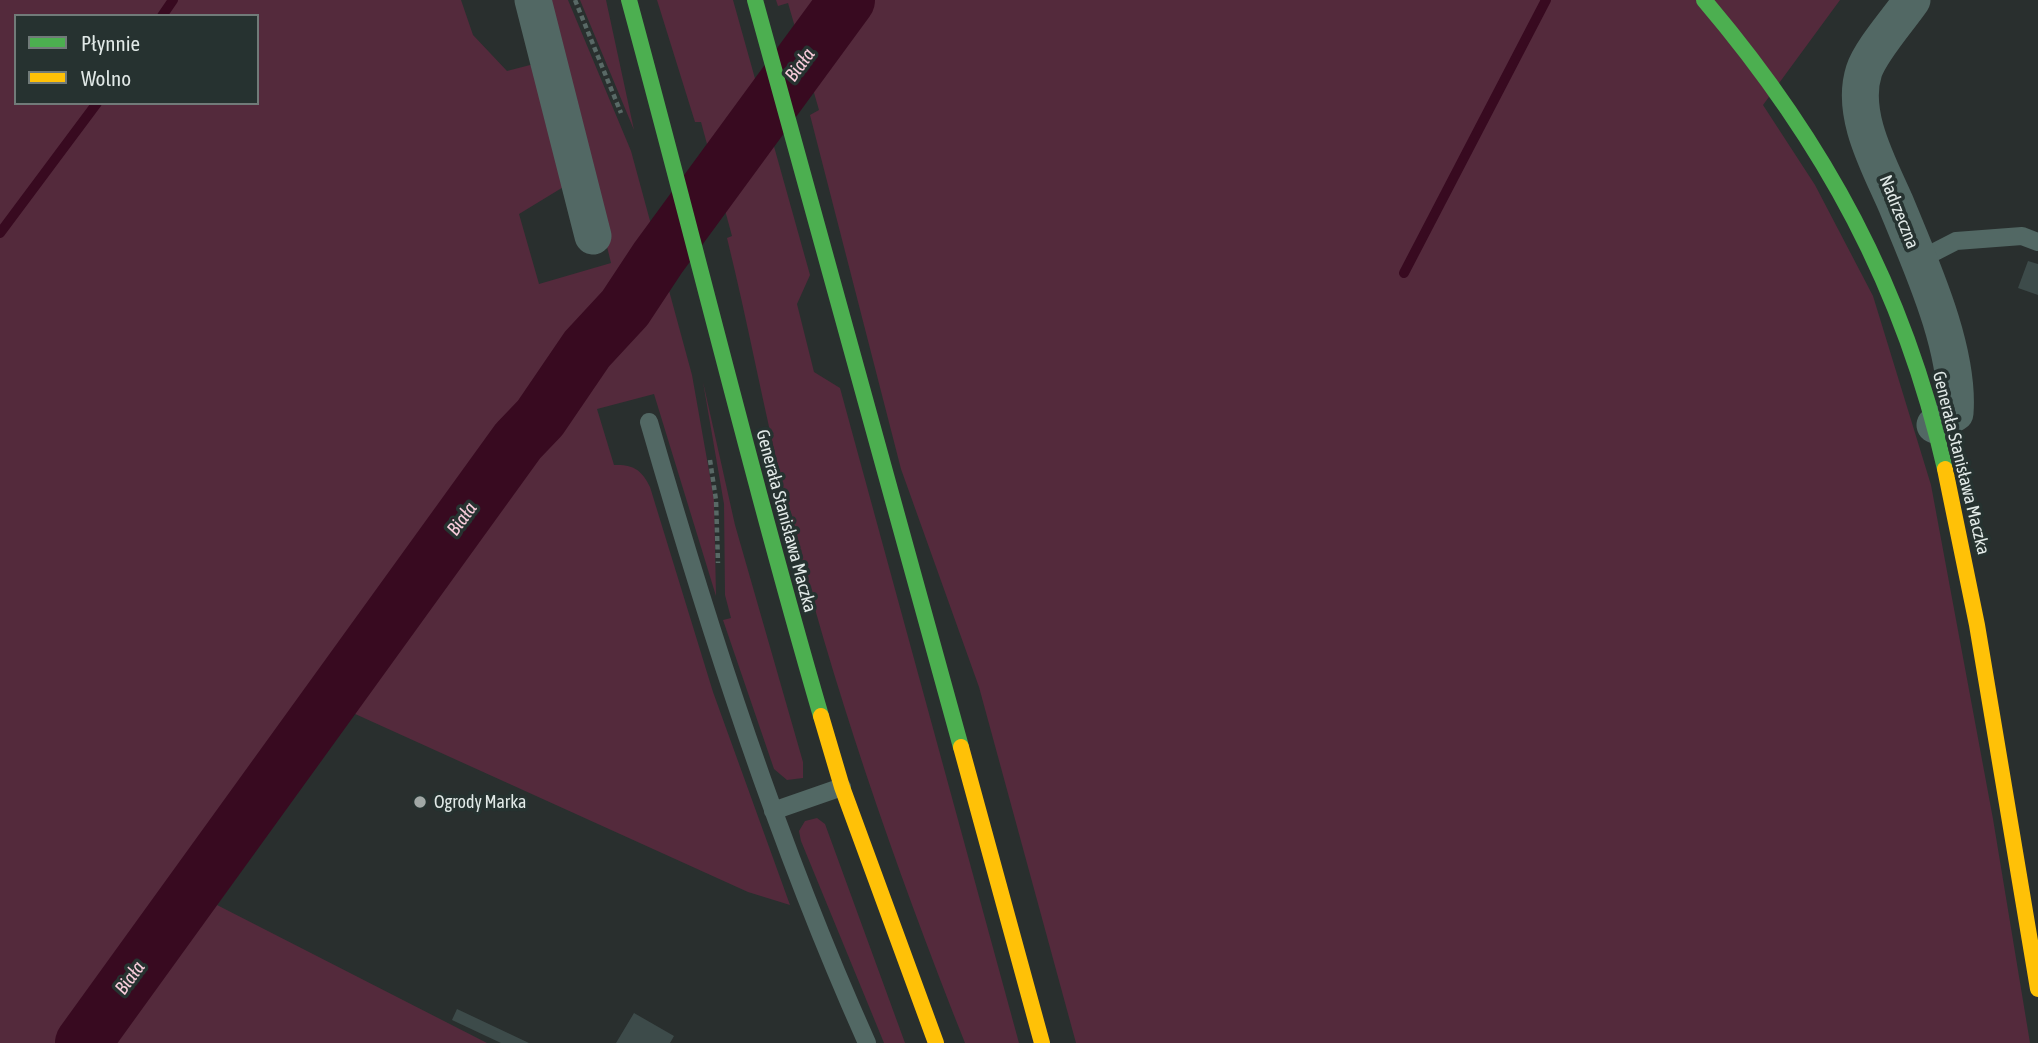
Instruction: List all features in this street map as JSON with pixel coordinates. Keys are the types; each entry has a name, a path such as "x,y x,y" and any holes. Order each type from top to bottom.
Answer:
{"main road":[{"name":"Generała Stanisława Maczka","path":"629,0 701,266 763,519 842,787 936,1043"},
{"path":"755,0 1042,1043"},
{"name":"Generała Stanisława Maczka","path":"1704,0 1787,107 1833,177 1878,263 1910,344 1935,425 1967,570 2038,989"}],"street":[{"path":"533,0 593,236"},
{"name":"Nadrzeczna","path":"1912,0 1864,69 1859,97 1871,144 1930,289 1957,388 1955,413 1935,425"}],"lane":[{"path":"1919,260 1955,241 2022,236 2038,242"},
{"path":"649,422 708,624 773,811 867,1043"},
{"path":"773,811 842,787"}],"path":[{"path":"575,0 624,122"},
{"path":"709,457 718,519 718,576"}],"shaded area":[{"path":"0,0 461,0 473,35 507,71 534,64 565,186 519,214 539,284 611,263 547,0 568,0 631,151 692,375 714,499 716,596 654,394 597,409 614,465 636,469 650,487 713,692 790,905 748,892 353,713 217,905 487,1043 0,1043"},
{"path":"580,0 606,0 634,130"},
{"path":"657,0 733,0 810,275 797,304 814,372 840,388 1019,1043 965,1043 889,841 843,704 803,566 777,464 727,238 732,236 701,122 695,122"},
{"path":"776,0 1840,0 1763,105 1815,185 1873,296 1931,485 1993,819 2030,1043 1076,1043 979,687 901,469 810,115 819,110 788,3 778,6"},
{"path":"703,382 735,525 803,762 803,778 787,780 774,769 723,620 731,618 725,595 724,504"},
{"path":"817,818 825,824 905,1043 884,1043 801,841 799,831 805,821"}],"building":[{"path":"2028,261 2038,264 2038,295 2018,288"},
{"path":"457,1009 529,1043 501,1043 452,1020"},
{"path":"634,1013 674,1036 670,1043 616,1043"}],"waterway":[{"path":"163,14 173,0"},
{"name":"Biała","path":"83,1043 518,441 540,418 587,349 625,308 658,258 847,0"},
{"path":"1404,273 1546,0"},
{"path":"0,233 96,105"}],"traffic: fast":[{"path":"629,0 771,538 821,716"},
{"path":"755,0 961,747"},
{"path":"1704,0 1787,107 1854,220 1907,339 1928,403 1945,469"}],"traffic: slow":[{"path":"1945,469 1977,625 2038,989"},
{"path":"821,716 842,787 936,1043"},
{"path":"961,747 1042,1043"}],"place":[{"name":"Ogrody Marka","path":"420,802"}]}
